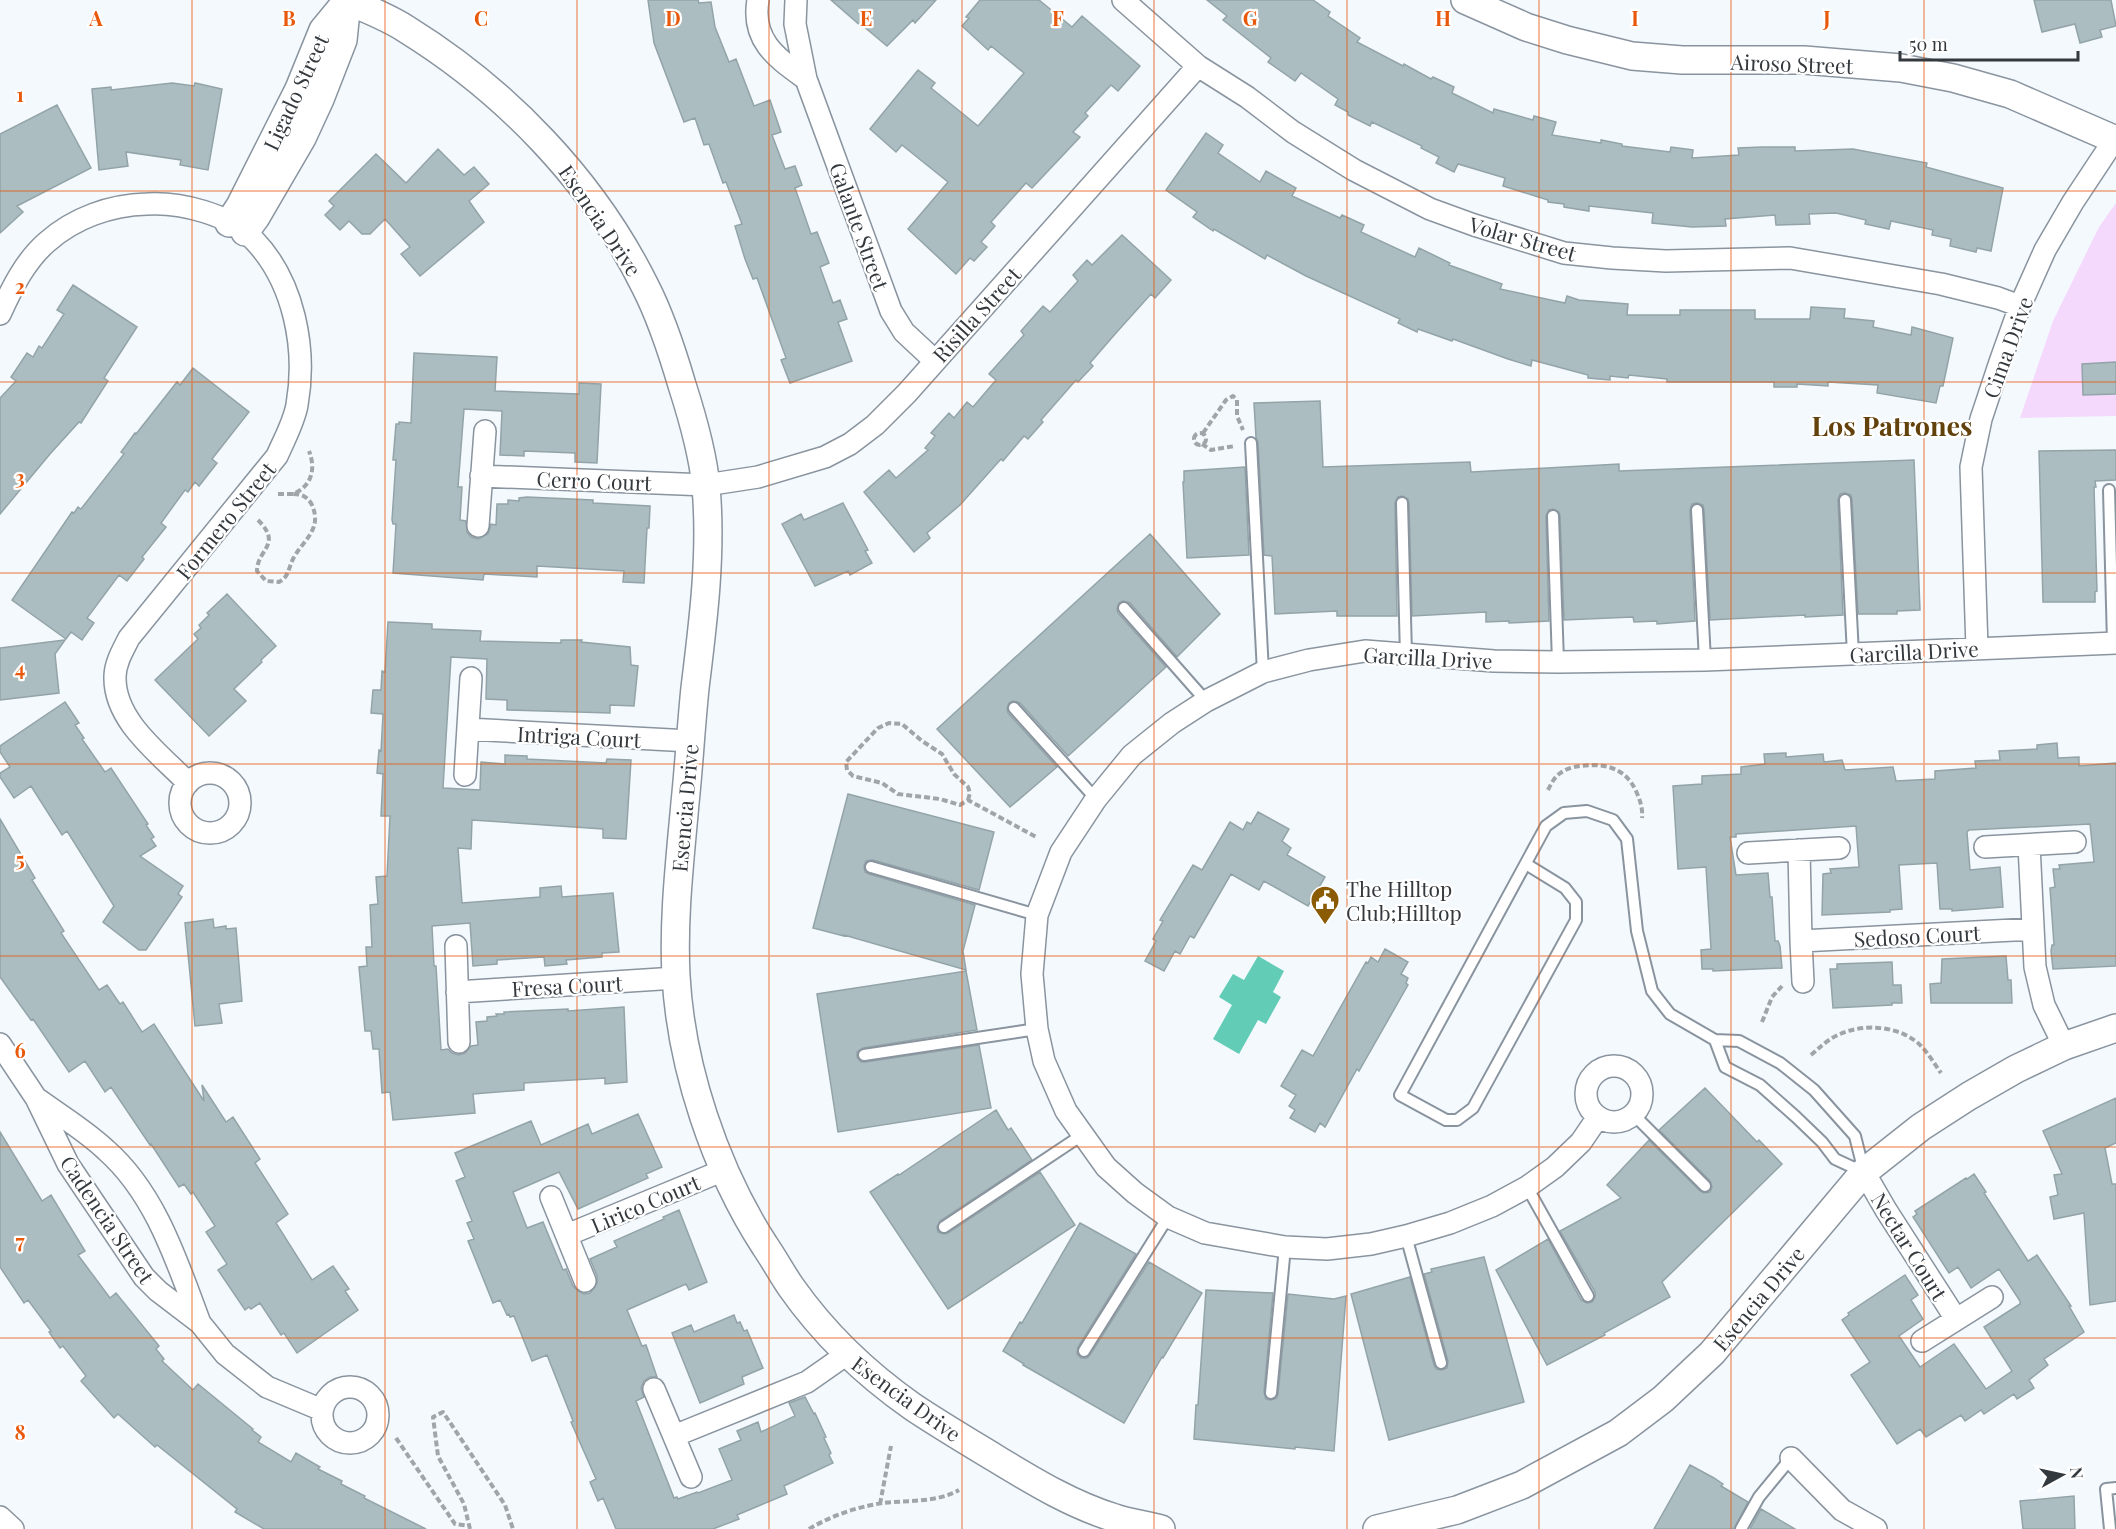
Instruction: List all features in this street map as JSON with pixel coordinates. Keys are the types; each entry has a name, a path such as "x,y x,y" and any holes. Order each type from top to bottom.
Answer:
{"street":[{"name":"Ligado Street","path":"237,227 256,217 302,138 343,40 347,0"},
{"name":"Esencia Drive","path":"347,0 402,26 444,54 484,85 523,121 581,184 626,250 655,309 689,408 706,485 707,549 678,868 676,978 687,1052 699,1101 724,1170 745,1215 792,1289 847,1354 889,1390 1045,1487 1080,1505 1116,1518 1161,1529"},
{"path":"758,0 758,23 766,46 775,56 806,79"},
{"name":"Galante Street","path":"796,0 795,24 806,79 891,311 904,332 934,360"},
{"name":"Volar Street","path":"1123,0 1198,66 1247,97 1293,132 1354,170 1430,209 1520,241 1564,253 1612,258 1666,261 1790,258 1941,284 1998,298 2020,306"},
{"name":"Airoso Street","path":"1465,0 1526,27 1632,56 1682,60 1804,60 1901,68 1953,78 2010,94 2116,137"},
{"name":"Risilla Street","path":"706,485 758,477 796,467 834,453 875,425 907,393 1198,66"},
{"name":"Cima Drive","path":"1977,648 1971,466 1981,419 2020,306 2051,240 2116,137"},
{"path":"0,314 29,261 46,243 64,229 87,216 135,204 159,203 204,212 237,227"},
{"name":"Formero Street","path":"188,783 134,728 117,693 115,676 119,658 129,638 277,456 297,407 300,377 299,346 293,312 282,281 254,239 237,227"},
{"path":"478,526 484,431"},
{"name":"Cerro Court","path":"481,476 706,485"},
{"name":"Garcilla Drive","path":"1598,1117 1581,1142 1555,1167 1527,1187 1492,1206 1450,1223 1406,1236 1371,1244 1327,1249 1285,1247 1205,1233 1168,1217 1135,1193 1106,1167 1066,1111 1044,1061 1037,1029 1032,974 1037,915 1061,852 1096,799 1132,755 1172,723 1206,701 1263,672 1309,660 1365,651 1558,662 1705,660 2115,643"},
{"path":"465,775 471,678"},
{"name":"Intriga Court","path":"468,729 690,741"},
{"path":"1985,847 2075,842"},
{"path":"2029,845 2034,967 2042,995 2064,1046"},
{"path":"1748,853 1839,848"},
{"path":"1798,850 1803,982"},
{"name":"Sedoso Court","path":"1801,941 2033,929"},
{"path":"456,946 459,1042"},
{"name":"Fresa Court","path":"457,992 676,978"},
{"name":"Esencia Drive","path":"1377,1529 1457,1510 1522,1485 1618,1433 1663,1399 1712,1353 1864,1172 1922,1127 2016,1069 2064,1046 2116,1028"},
{"name":"Cadencia Street","path":"0,1044 36,1098 68,1164 144,1277 158,1291 200,1323 225,1354 267,1387 322,1410"},
{"path":"1611,1065 1629,1070 1638,1080 1641,1098 1633,1114 1616,1122 1598,1117 1589,1108 1586,1090 1594,1073 1611,1065"},
{"name":"Cadencia Street","path":"36,1098 106,1149 136,1182 164,1231 200,1323"},
{"name":"Lirico Court","path":"567,1235 724,1170"},
{"name":"Nectar Court","path":"1864,1172 1956,1319"},
{"name":"Lirico Court","path":"551,1197 585,1281"},
{"name":"Nectar Court","path":"1922,1341 1992,1297"},
{"path":"674,1436 807,1382 847,1354"},
{"path":"654,1389 691,1477"},
{"path":"1791,1458 1842,1510 1863,1526"}],"lane":[{"path":"1251,443 1263,672"},
{"path":"2109,490 2115,643"},
{"path":"1845,500 1853,654"},
{"path":"1402,503 1406,655"},
{"path":"1697,510 1705,660"},
{"path":"1553,516 1558,662"},
{"path":"1124,608 1206,701"},
{"path":"1014,708 1096,799"},
{"path":"1526,864 1565,888 1576,902 1576,920 1473,1108 1457,1120 1446,1120 1400,1095 1546,826 1564,813 1587,811 1613,820 1627,839 1637,931 1652,990 1670,1014 1715,1040 1739,1041 1780,1063 1814,1090 1855,1136 1864,1172"},
{"path":"871,867 1037,915"},
{"path":"864,1055 1037,1029"},
{"path":"1715,1040 1725,1067 1760,1085 1822,1142 1835,1159 1864,1172"},
{"path":"1633,1114 1705,1186"},
{"path":"944,1227 1082,1135"},
{"path":"1527,1187 1588,1296"},
{"path":"1084,1351 1168,1217"},
{"path":"1406,1236 1441,1363"},
{"path":"1271,1392 1285,1247"},
{"path":"1741,1529 1759,1497 1791,1458"},
{"path":"2110,1529 2106,1489 2116,1488"}],"path":[{"path":"1233,396 1237,400 1238,422 1251,443 1215,450 1205,448 1195,439 1197,434 1203,433 1226,400 1233,396"},
{"path":"1203,433 1206,440 1203,444"},
{"path":"293,494 305,486 311,477 314,467 309,451"},
{"path":"258,520 267,531 268,541 267,550 258,562 257,571 266,581 279,582 286,577 292,560 311,536 315,525 314,510 309,500 302,495 278,494"},
{"path":"889,723 902,724 942,754 954,774 968,787 970,794 968,800 964,804 956,805 940,799 898,794 882,783 849,774 846,762 878,728 889,723"},
{"path":"1548,790 1554,779 1565,770 1585,765 1611,767 1622,772 1632,783 1640,801 1642,818"},
{"path":"968,800 1038,838"},
{"path":"1762,1022 1772,997 1780,987 1803,982"},
{"path":"1810,1055 1840,1034 1864,1028 1876,1028 1905,1035 1917,1042 1941,1073"},
{"path":"396,1438 455,1524 470,1527 464,1504 438,1456 434,1417 443,1412 505,1505 513,1529"},
{"path":"880,1504 891,1446"},
{"path":"809,1529 831,1516 880,1504 946,1497 959,1490"}],"shaded area":[{"path":"2116,203 2116,416 2020,418 2053,321 2099,227"},
{"path":"1258,956 1284,971 1273,992 1281,997 1266,1024 1258,1020 1239,1054 1213,1039 1232,1005 1219,997 1233,974 1244,980"}],"building":[{"path":"648,0 711,2 715,27 729,62 736,59 754,106 770,100 781,132 772,135 785,169 795,166 802,185 795,188 811,234 817,232 829,263 820,267 833,303 840,300 847,319 838,322 852,361 790,383 781,360 786,358 757,278 753,279 745,259 735,226 742,224 726,182 723,183 709,144 704,145 695,118 684,122 654,43"},
{"path":"831,0 936,0 915,23 913,20 887,46"},
{"path":"980,0 1039,0 1072,27 1082,16 1140,66 1118,91 1111,85 1085,113 1088,116 1073,132 1080,137 1032,188 1026,183 991,222 995,226 981,242 987,247 974,261 970,258 956,274 908,229 948,182 902,145 896,152 870,129 918,70 935,83 931,88 978,126 1024,73 991,46 988,50 962,26 969,18 966,17"},
{"path":"1207,0 1313,0 1330,12 1328,16 1360,38 1357,42 1431,79 1433,77 1454,87 1452,93 1493,113 1494,109 1533,120 1534,116 1556,122 1552,135 1601,143 1601,140 1622,144 1622,146 1670,152 1671,147 1693,150 1692,158 1739,155 1738,148 1795,147 1795,151 1853,149 1927,163 1926,167 2003,188 1991,251 1977,248 1976,252 1950,246 1951,239 1932,235 1933,230 1891,221 1889,229 1865,224 1866,220 1836,213 1809,214 1810,224 1776,225 1775,215 1725,219 1726,226 1692,227 1652,223 1653,213 1589,206 1589,211 1564,207 1564,204 1548,202 1548,200 1503,186 1505,178 1458,164 1454,172 1436,163 1439,157 1421,148 1422,146 1372,122 1370,126 1348,115 1348,112 1335,105 1338,99 1301,73 1295,81 1268,62 1271,58 1223,20 1227,16"},
{"path":"2034,0 2111,0 2116,26 2100,30 2102,37 2080,43 2075,24 2042,32"},
{"path":"172,83 194,86 195,83 222,89 208,170 180,165 181,160 126,152 128,166 99,170 92,89 111,87 111,90"},
{"path":"57,105 91,168 17,206 23,212 0,233 0,134"},
{"path":"1206,133 1223,145 1218,153 1260,182 1266,171 1296,188 1292,196 1340,218 1342,215 1364,225 1361,232 1415,257 1419,248 1450,263 1449,265 1502,284 1500,289 1565,303 1567,296 1579,300 1628,304 1627,315 1680,315 1680,310 1755,310 1755,319 1810,319 1811,307 1845,309 1844,318 1874,321 1873,327 1911,335 1912,327 1953,338 1943,386 1940,386 1936,403 1877,393 1878,385 1828,382 1828,386 1797,384 1797,387 1774,387 1774,382 1667,382 1667,379 1629,375 1628,378 1610,376 1610,380 1588,378 1588,375 1532,360 1531,366 1453,339 1452,341 1418,329 1417,332 1398,323 1400,319 1306,276 1267,255 1265,259 1214,229 1213,231 1193,217 1197,212 1166,190"},
{"path":"438,149 464,175 474,167 489,184 469,201 484,222 420,276 401,254 410,247 385,219 370,234 362,234 349,221 340,230 325,215 334,206 329,201 376,154 406,183"},
{"path":"1122,235 1171,280 1155,298 1151,294 1090,363 1093,366 1078,382 1076,380 1041,420 1043,422 1028,439 1024,436 960,505 927,533 930,538 914,552 864,492 889,470 896,478 928,450 925,448 935,436 931,433 949,413 954,418 967,402 973,407 996,380 989,374 1024,335 1021,331 1043,306 1050,312 1078,281 1073,275 1087,260 1092,265"},
{"path":"73,285 137,327 104,378 108,381 81,423 79,422 50,454 0,514 0,398 16,381 11,377 27,353 33,357 39,346 42,348 64,314 57,310"},
{"path":"414,353 497,357 495,391 579,394 579,383 601,384 597,463 575,462 575,453 524,451 524,456 500,455 502,411 464,409 458,487 462,487 460,520 466,521 467,532 471,537 478,539 488,534 491,524 496,525 497,504 508,504 508,500 519,501 519,498 527,497 593,500 593,503 650,506 644,583 623,582 624,571 537,566 537,577 484,574 483,580 393,573 396,524 393,524 392,520 396,460 393,460 396,424 411,423"},
{"path":"2116,362 2116,394 2083,395 2082,364"},
{"path":"193,368 249,412 212,459 217,463 199,486 195,482 188,492 185,490 161,523 166,527 142,557 144,559 127,581 119,575 87,618 94,623 82,640 71,632 66,639 12,600 72,512 74,513 78,507 81,509 124,454 121,452 135,433 177,382 180,385"},
{"path":"1320,401 1323,467 1470,462 1471,472 1619,464 1619,471 1914,460 1920,610 1897,611 1897,614 1858,614 1852,500 1851,495 1845,493 1840,494 1838,500 1843,615 1710,620 1704,510 1703,505 1697,503 1692,504 1690,510 1695,621 1657,624 1657,621 1634,622 1633,617 1564,620 1560,516 1559,512 1553,509 1549,510 1546,516 1549,621 1486,622 1486,612 1412,616 1409,503 1408,499 1402,496 1398,497 1395,503 1397,616 1337,616 1337,611 1275,614 1272,556 1264,555 1254,403"},
{"path":"2116,450 2116,480 2095,481 2096,487 2094,487 2097,591 2095,602 2043,602 2039,451"},
{"path":"1245,467 1249,555 1187,558 1184,471"},
{"path":"843,503 868,550 865,551 872,563 850,575 848,571 815,586 782,524 801,514 804,520"},
{"path":"1150,534 1220,614 1177,657 1130,603 1123,601 1119,603 1118,613 1166,667 1068,756 1020,703 1013,701 1009,703 1008,713 1057,767 1010,807 937,729"},
{"path":"227,594 276,646 234,689 246,701 209,736 155,680 198,639 194,634 201,628 199,625 209,615 207,613"},
{"path":"388,622 432,624 432,629 481,631 480,641 561,643 561,640 582,640 581,642 630,647 631,665 638,666 634,706 610,705 610,713 507,710 507,700 486,699 487,659 451,657 443,788 480,790 481,762 505,764 505,755 527,756 527,759 606,763 607,759 631,760 626,839 603,838 603,829 472,820 471,849 458,848 462,903 540,897 540,888 561,886 562,897 613,893 619,952 602,953 602,957 566,960 567,964 545,966 544,957 497,960 497,964 473,966 470,923 432,926 441,1050 448,1049 459,1055 465,1053 471,1046 478,1045 476,1022 487,1021 487,1017 504,1014 504,1012 624,1007 627,1082 605,1084 605,1078 524,1083 524,1090 473,1094 475,1113 393,1120 390,1092 382,1093 379,1049 373,1049 371,1031 365,1031 359,967 367,966 366,947 372,947 370,905 378,904 376,877 387,876 390,816 381,816 383,774 377,773 383,714 371,713 373,690 381,690 382,671 385,672"},
{"path":"65,640 55,654 59,693 0,700 0,648"},
{"path":"65,702 79,723 75,725 84,738 82,739 105,772 111,768 148,824 146,825 154,837 151,839 156,846 140,856 183,886 178,894 182,897 146,950 139,950 103,922 114,906 67,831 62,835 31,786 14,798 0,777 0,773 10,767 0,752 0,746"},
{"path":"2057,743 2058,758 2079,757 2079,766 2116,763 2116,966 2053,969 2051,951 2054,945 2050,888 2055,887 2053,869 2060,869 2059,865 2094,862 2090,824 1969,830 1967,832 1970,870 2000,867 2003,907 1952,911 1952,909 1940,909 1937,863 1899,865 1902,909 1890,910 1890,912 1822,915 1823,874 1831,873 1830,869 1859,867 1856,826 1736,834 1736,837 1730,837 1736,875 1768,873 1775,941 1778,941 1780,946 1782,968 1713,971 1713,969 1702,969 1701,950 1711,949 1706,867 1678,869 1673,786 1702,784 1702,776 1741,774 1741,767 1765,764 1764,754 1786,753 1786,757 1823,754 1824,762 1842,760 1845,770 1893,767 1896,781 1935,779 1935,771 1976,768 1975,761 2000,760 1999,751 2037,749 2037,745"},
{"path":"848,794 994,832 979,890 873,860 866,861 864,866 865,872 869,874 975,905 963,951 966,970 813,928"},
{"path":"1258,812 1289,829 1282,841 1291,848 1287,855 1325,877 1308,906 1264,881 1259,890 1231,874 1194,938 1190,936 1180,954 1175,951 1164,971 1145,961 1156,941 1153,939 1163,921 1160,920 1193,865 1202,870 1230,822 1243,830 1247,822 1251,824"},
{"path":"0,819 35,878 32,880 64,931 61,933 99,990 107,985 120,1004 123,1002 142,1032 154,1024 204,1101 202,1085 226,1122 233,1117 260,1159 255,1163 288,1214 276,1223 312,1280 333,1266 349,1289 345,1291 358,1310 297,1353 284,1333 281,1335 260,1303 245,1310 218,1270 227,1264 206,1232 215,1226 193,1192 191,1194 184,1184 179,1187 111,1087 105,1092 85,1061 69,1072 33,1019 31,1020 0,977"},
{"path":"213,919 214,928 226,926 226,929 236,928 242,1001 219,1004 222,1023 195,1026 185,923"},
{"path":"1385,949 1408,962 1401,974 1408,978 1406,983 1408,985 1325,1127 1320,1123 1315,1132 1290,1118 1295,1110 1289,1106 1296,1095 1281,1086 1302,1050 1313,1056 1366,962 1368,963 1371,957 1378,962"},
{"path":"2006,956 2008,980 2011,980 2012,1003 1931,1003 1930,984 1941,983 1942,959"},
{"path":"1892,962 1893,985 1901,985 1902,1003 1833,1008 1830,969 1837,969 1837,964"},
{"path":"966,971 977,1030 863,1048 857,1052 857,1057 861,1062 865,1062 979,1045 991,1108 838,1132 817,994"},
{"path":"1705,1088 1757,1142 1759,1140 1782,1164 1662,1282 1670,1297 1604,1333 1605,1335 1547,1365 1496,1270 1548,1239 1581,1300 1587,1303 1592,1302 1595,1292 1560,1231 1621,1198 1607,1185 1649,1140 1700,1191 1710,1192 1712,1187 1710,1181 1659,1130"},
{"path":"2116,1098 2116,1143 2105,1148 2112,1184 2116,1184 2116,1301 2090,1305 2084,1213 2054,1219 2050,1197 2058,1195 2054,1175 2062,1174 2043,1131"},
{"path":"996,1110 1008,1130 1011,1128 1032,1160 940,1221 937,1227 938,1232 948,1233 1040,1172 1075,1225 948,1309 870,1192"},
{"path":"638,1114 662,1167 646,1174 648,1178 578,1209 559,1172 513,1192 527,1228 543,1222 563,1270 566,1269 573,1286 584,1294 590,1293 597,1283 597,1276 590,1259 617,1247 614,1241 679,1210 707,1282 689,1290 686,1284 627,1310 642,1346 646,1345 657,1377 650,1377 644,1381 641,1388 644,1397 636,1401 674,1498 698,1493 732,1480 719,1449 741,1440 737,1431 758,1422 761,1432 795,1416 789,1403 805,1397 815,1413 826,1437 824,1438 833,1463 784,1486 787,1494 737,1515 739,1519 713,1529 616,1529 603,1498 598,1501 590,1482 596,1479 571,1422 573,1421 547,1355 532,1361 514,1316 507,1315 500,1300 493,1303 468,1241 474,1239 467,1223 472,1221 456,1181 465,1177 455,1153 531,1121 541,1145 588,1124 592,1134"},
{"path":"0,1132 42,1201 51,1195 85,1251 78,1255 110,1298 116,1293 159,1346 156,1349 164,1359 162,1361 193,1390 198,1384 253,1429 261,1437 258,1442 291,1462 296,1453 320,1467 318,1469 342,1481 341,1484 365,1496 364,1498 426,1529 264,1529 235,1512 237,1509 157,1445 155,1447 118,1414 114,1418 81,1381 86,1376 63,1346 60,1348 49,1332 51,1331 28,1300 24,1303 0,1267"},
{"path":"1974,1174 2028,1261 2037,1255 2071,1306 2069,1306 2084,1332 2044,1359 2048,1365 2029,1380 2034,1388 2017,1399 2014,1394 1984,1414 1981,1410 1965,1421 1961,1415 1926,1437 1920,1429 1897,1444 1851,1375 1870,1362 1842,1320 1849,1315 1848,1313 1905,1275 1918,1295 1911,1300 1923,1319 1899,1336 1920,1367 1954,1344 1986,1389 2012,1371 1984,1327 2020,1304 2020,1301 1999,1269 1971,1288 1958,1267 1949,1273 1913,1217 1917,1214 1915,1211"},
{"path":"1080,1223 1136,1254 1078,1347 1077,1354 1081,1358 1087,1358 1090,1355 1149,1262 1202,1293 1124,1423 1023,1365 1003,1351 1020,1322 1022,1323"},
{"path":"1484,1257 1524,1402 1389,1440 1351,1294 1410,1277 1434,1365 1436,1369 1442,1370 1447,1368 1448,1361 1424,1274 1432,1272 1431,1269"},
{"path":"1206,1290 1273,1293 1264,1392 1266,1399 1271,1400 1277,1398 1278,1394 1288,1294 1334,1299 1346,1296 1334,1451 1194,1439"},
{"path":"734,1315 737,1323 740,1322 744,1331 747,1330 763,1368 742,1377 744,1384 700,1403 672,1333 691,1325 694,1332"},
{"path":"1690,1465 1714,1478 1723,1484 1721,1486 1748,1502 1734,1529 1654,1529"},
{"path":"2074,1496 2075,1529 2023,1529 2020,1501"},
{"path":"1761,1509 1795,1529 1750,1529"}],"place":[{"name":"The Hilltop Club;Hilltop","path":"1325,926"}],"district":[{"name":"Los Patrones","path":"1892,425"}]}
